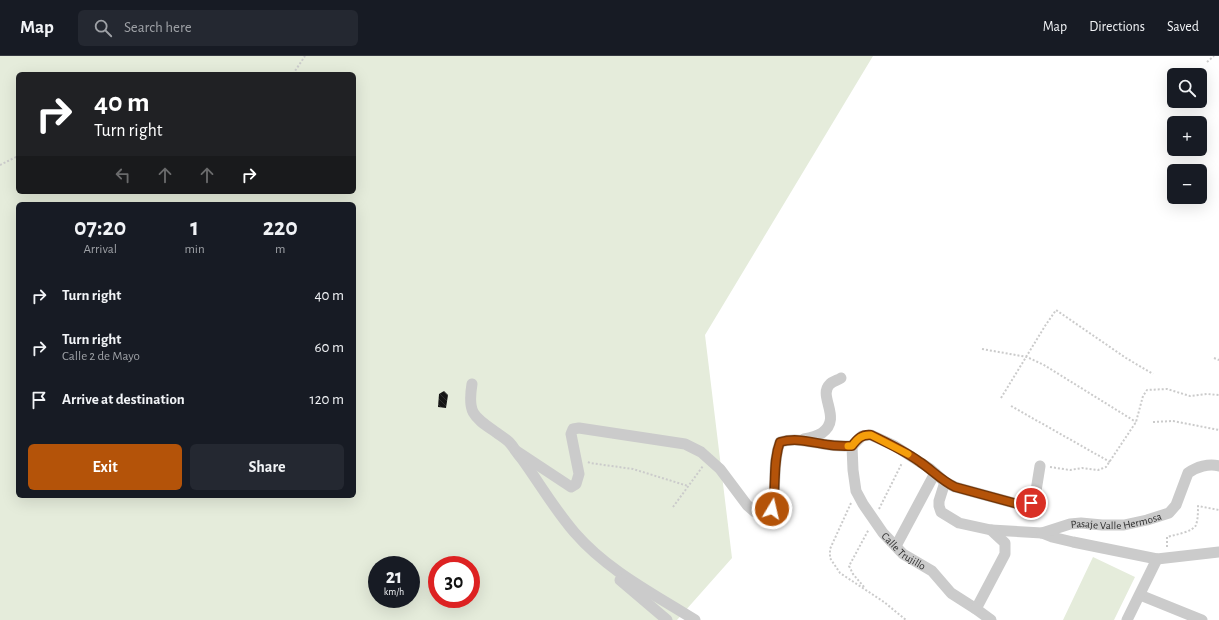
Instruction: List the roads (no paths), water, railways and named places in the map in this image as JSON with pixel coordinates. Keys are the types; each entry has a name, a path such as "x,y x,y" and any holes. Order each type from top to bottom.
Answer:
{"street":[{"path":"803,440 821,434 826,428 830,421 831,414 826,396 827,388 831,382 841,378"},
{"path":"472,384 470,399 471,408 476,418 508,442 515,450 553,506 589,549 614,574 667,620"},
{"path":"515,450 571,487 576,484 579,474 571,434 573,429 579,428 685,444 701,452 720,469 754,512 765,514 772,509 775,497 777,451 780,442 789,439 830,445 852,452 856,440 866,434 871,435 895,446 919,461 945,482 955,487 1025,506 1031,503 1035,497 1040,466"},
{"name":"Calle Trujillo","path":"852,452 856,491 883,533 903,554 932,571 950,593 991,620"},
{"name":"Pasaje Valle Hermosa","path":"1042,533 1070,524 1081,523 1124,525 1169,513 1176,505 1188,473 1192,470 1214,466"},
{"path":"896,546 935,473"},
{"path":"945,482 939,501 941,512 959,523 991,530 1042,533 1073,542 1161,559 1219,552"},
{"path":"976,609 1005,554 1005,543 991,530"},
{"path":"589,549 621,574 696,620"},
{"path":"1127,620 1161,559"},
{"path":"1140,595 1202,620"}]}
